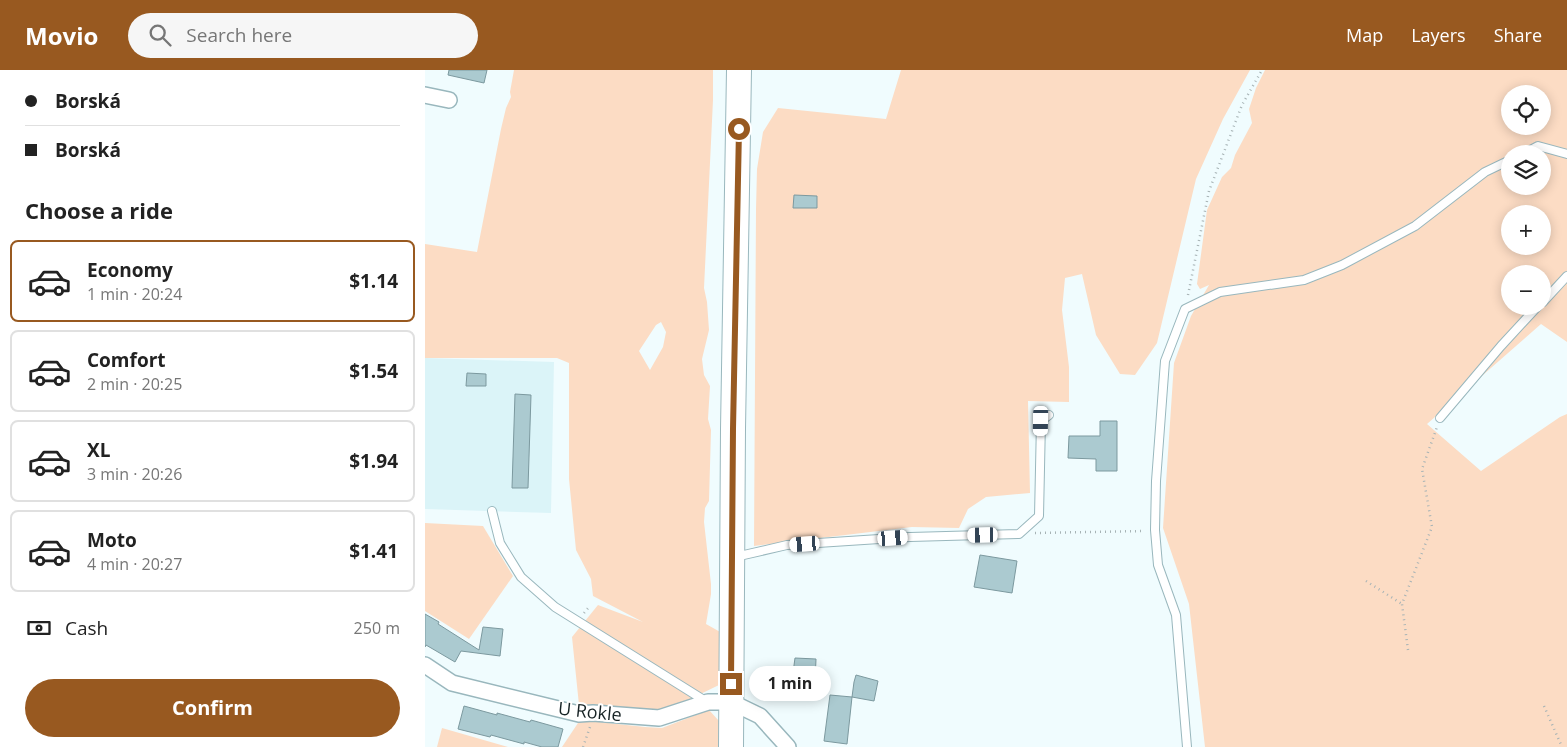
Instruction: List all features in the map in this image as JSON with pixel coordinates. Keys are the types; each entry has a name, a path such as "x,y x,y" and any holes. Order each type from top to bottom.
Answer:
{"main road":[{"path":"731,747 733,429 739,70"}],"street":[{"path":"425,95 449,100"},
{"name":"U Rokle","path":"425,665 452,683 579,714 593,713 659,718 708,702 731,702"},
{"path":"731,702 760,716 788,747"}],"lane":[{"path":"1551,150 1567,154"},
{"path":"1187,747 1176,615 1158,565 1155,530 1156,481 1165,361 1185,309 1220,292 1304,280 1342,265 1415,226 1485,172 1501,164"},
{"path":"1551,293 1567,276"},
{"path":"1440,418 1530,315"},
{"path":"733,558 787,545 910,537 1019,534 1039,516 1041,421 1049,415"},
{"path":"492,511 500,543 521,576 555,607 708,702"}],"path":[{"path":"1185,309 1209,191 1243,105 1263,70"},
{"path":"1408,650 1402,604 1432,527 1422,469 1440,418"},
{"path":"1019,534 1155,530"},
{"path":"1366,581 1402,604"},
{"path":"1544,706 1561,747"},
{"path":"583,747 593,713"}],"shaded area":[{"path":"514,70 713,70 704,288 709,330 702,359 704,375 710,386 708,419 711,430 709,501 705,508 704,522 711,584 706,624 722,633 719,685 680,704 654,711 579,705 572,637 598,605 643,622 593,596 591,579 576,550 569,479 569,363 557,358 425,358 425,244 477,252 501,129 511,97 510,92","holes":["661,322 666,332 663,347 650,370 639,351 656,325"]},
{"path":"901,70 1250,70 1223,119 1196,179 1157,343 1135,375 1120,374 1096,335 1082,274 1065,278 1062,310 1069,367 1069,402 1028,401 1030,493 986,497 968,509 959,528 912,527 754,546 756,209 757,169 763,132 778,108 886,119"},
{"path":"1265,70 1567,70 1567,342 1541,324 1427,424 1481,471 1567,414 1567,747 1205,747 1189,604 1163,528 1174,363 1191,316 1209,285 1200,289 1197,284 1207,210 1222,177 1231,168 1235,155 1252,123 1249,109"},
{"path":"425,358 554,362 551,513 425,509"},
{"path":"425,523 483,526 513,576 469,639 425,611"},
{"path":"709,710 719,721 718,747 562,747 580,720 662,728"},
{"path":"442,728 508,747 437,747"}],"building":[{"path":"449,70 487,70 484,83 448,75"},
{"path":"794,195 817,196 817,208 793,208"},
{"path":"467,373 486,374 486,386 466,386"},
{"path":"515,394 531,395 528,488 512,488"},
{"path":"1100,421 1117,421 1117,471 1096,471 1096,459 1068,458 1069,436 1100,436"},
{"path":"980,555 1017,561 1012,593 974,587"},
{"path":"425,614 479,650 483,627 503,629 500,656 461,651 455,662 426,645 425,647"},
{"path":"795,658 816,659 815,682 792,680"},
{"path":"856,675 878,681 874,701 852,697"},
{"path":"830,695 852,697 847,744 824,741"},
{"path":"464,706 530,722 531,720 563,729 558,747 542,747 524,742 524,744 458,729"}],"route":[{"path":"731,684 733,429 739,129"}]}
